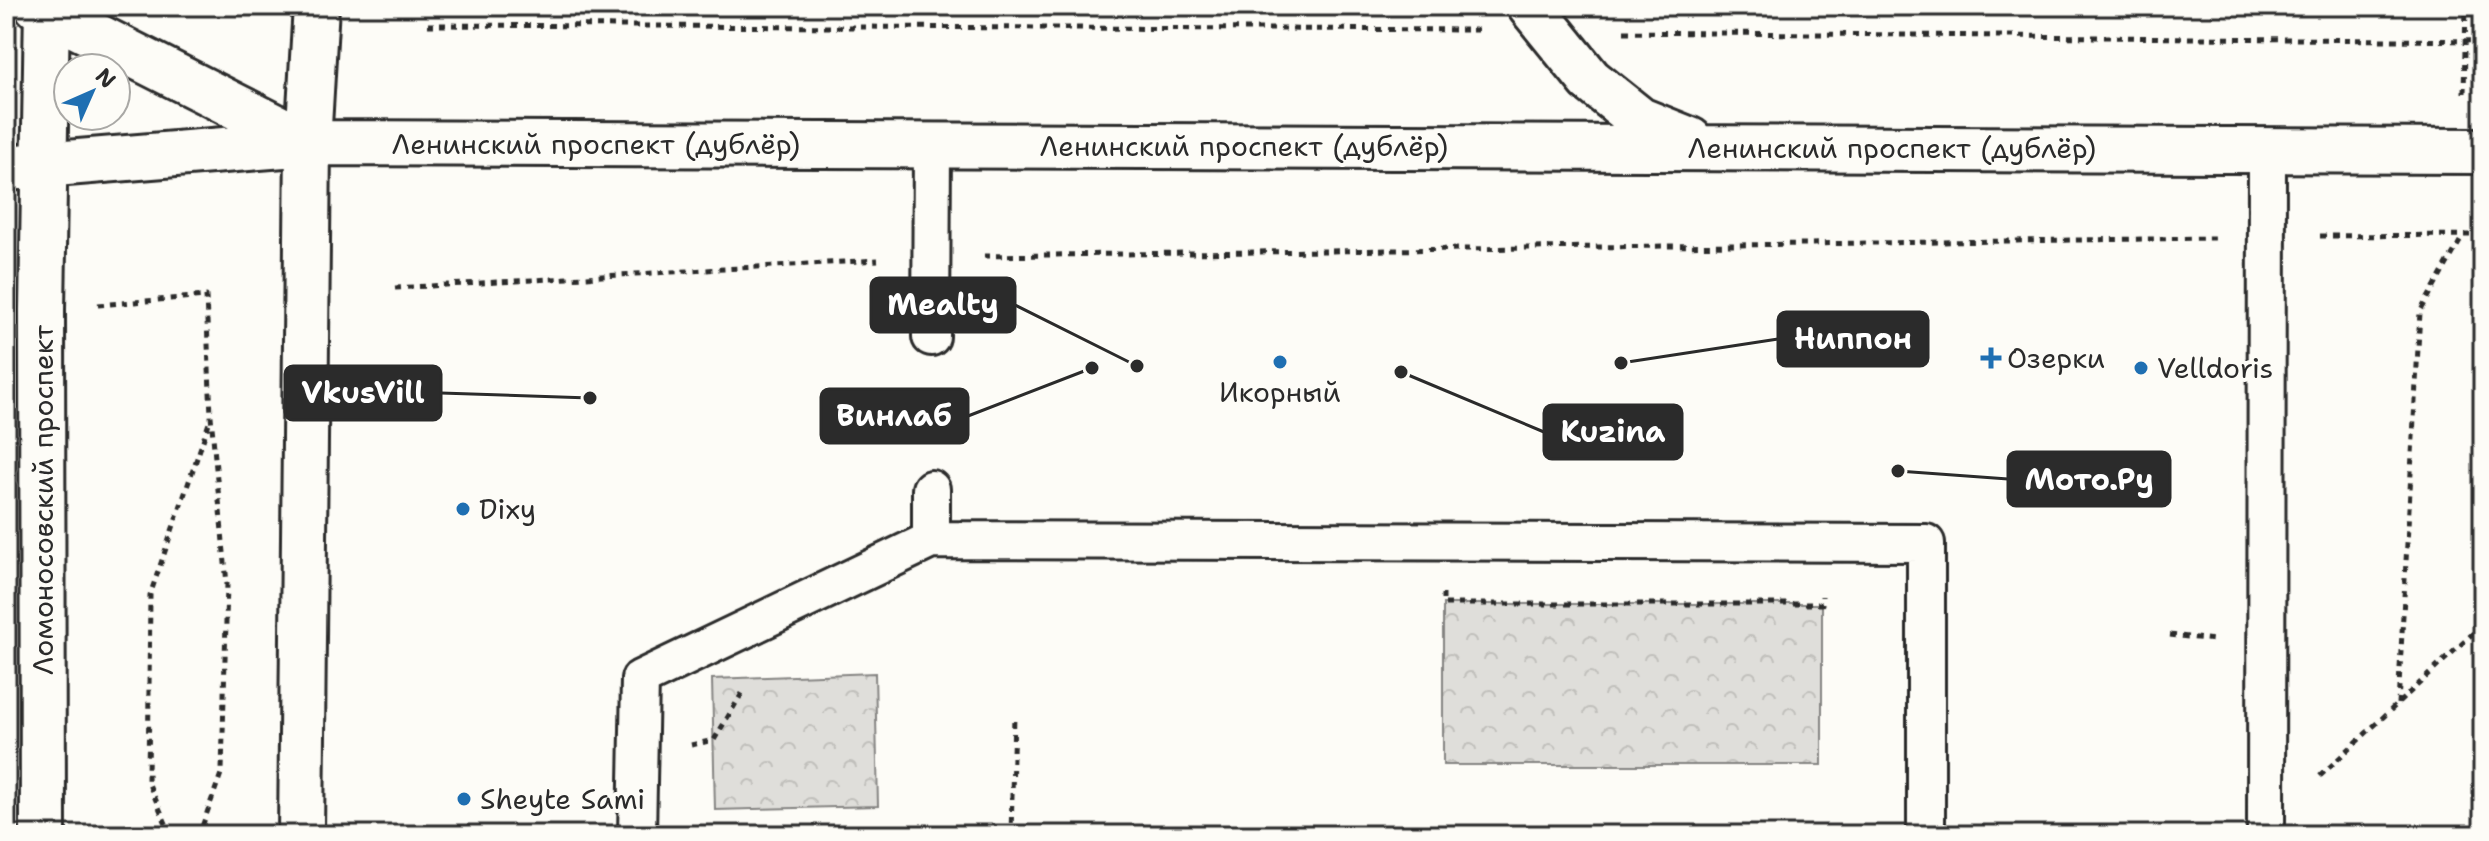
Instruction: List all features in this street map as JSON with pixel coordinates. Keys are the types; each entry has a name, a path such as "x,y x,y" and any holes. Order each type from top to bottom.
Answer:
{"street":[{"path":"301,835 308,143 316,6"},
{"path":"44,8 308,143"},
{"name":"Ломоносовский проспект","path":"43,835 42,310 25,166 44,8"},
{"path":"1540,18 1590,80 1640,120 1709,147"},
{"name":"Ленинский проспект (дублёр)","path":"25,166 308,143 2483,151"}],"lane":[{"path":"931,337 932,145"},
{"path":"2266,830 2267,150"},
{"path":"931,489 931,540"},
{"path":"637,835 640,679 931,540 1926,543 1926,835"}],"path":[{"path":"2464,104 2466,6"},
{"path":"428,25 1540,18 2483,41"},
{"path":"2398,704 2420,312 2464,235"},
{"path":"395,288 932,257 2483,235"},
{"path":"42,310 206,296 211,416 227,584 222,771 199,835"},
{"path":"171,835 148,782 150,595 211,416"},
{"path":"2266,830 2483,624"},
{"path":"639,757 714,740 752,677 746,628"},
{"path":"1011,835 1014,715"}],"green space":[{"path":"1443,604 1822,604 1822,765 1443,765"},
{"path":"875,673 878,806 715,810 712,679"}],"place":[{"name":"Озерки","path":"1991,358"},
{"name":"Икорный","path":"1280,362"},
{"name":"Ниппон","path":"1621,363"},
{"name":"Mealty","path":"1137,366"},
{"name":"Винлаб","path":"1092,368"},
{"name":"Velldoris","path":"2141,368"},
{"name":"Kuzina","path":"1401,372"},
{"name":"VkusVill","path":"590,398"},
{"name":"Мото.Ру","path":"1898,471"},
{"name":"Dixy","path":"463,509"},
{"name":"Sheyte Sami","path":"464,799"}]}
